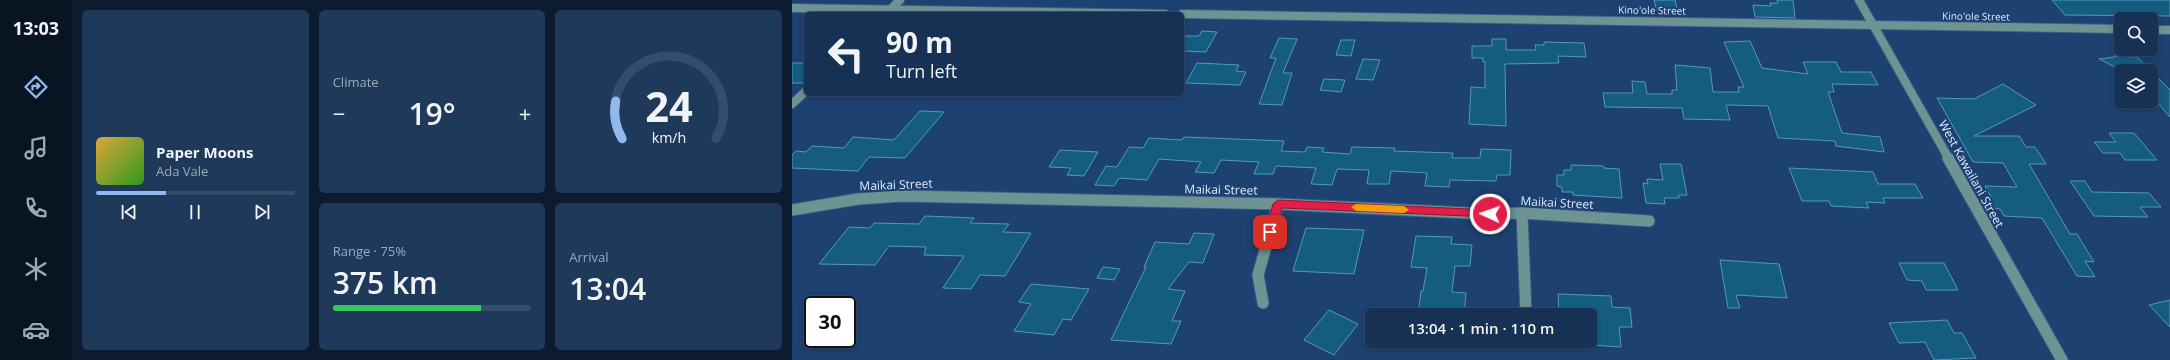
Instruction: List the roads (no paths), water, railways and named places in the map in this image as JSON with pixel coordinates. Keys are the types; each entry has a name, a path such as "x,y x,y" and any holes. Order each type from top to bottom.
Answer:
{"street":[{"path":"792,8 888,12 900,0"},
{"name":"West Kawailani Street","path":"1859,0 2062,360"},
{"name":"Kinoʻole Street","path":"1184,14 2114,29"},
{"path":"2158,30 2170,30"},
{"path":"792,104 804,93"},
{"name":"Maikai Street","path":"792,210 858,199 902,196 1278,204 1490,214 1522,213 1649,221"},
{"path":"1263,303 1258,275 1278,204"},
{"path":"1522,213 1526,308"}]}
